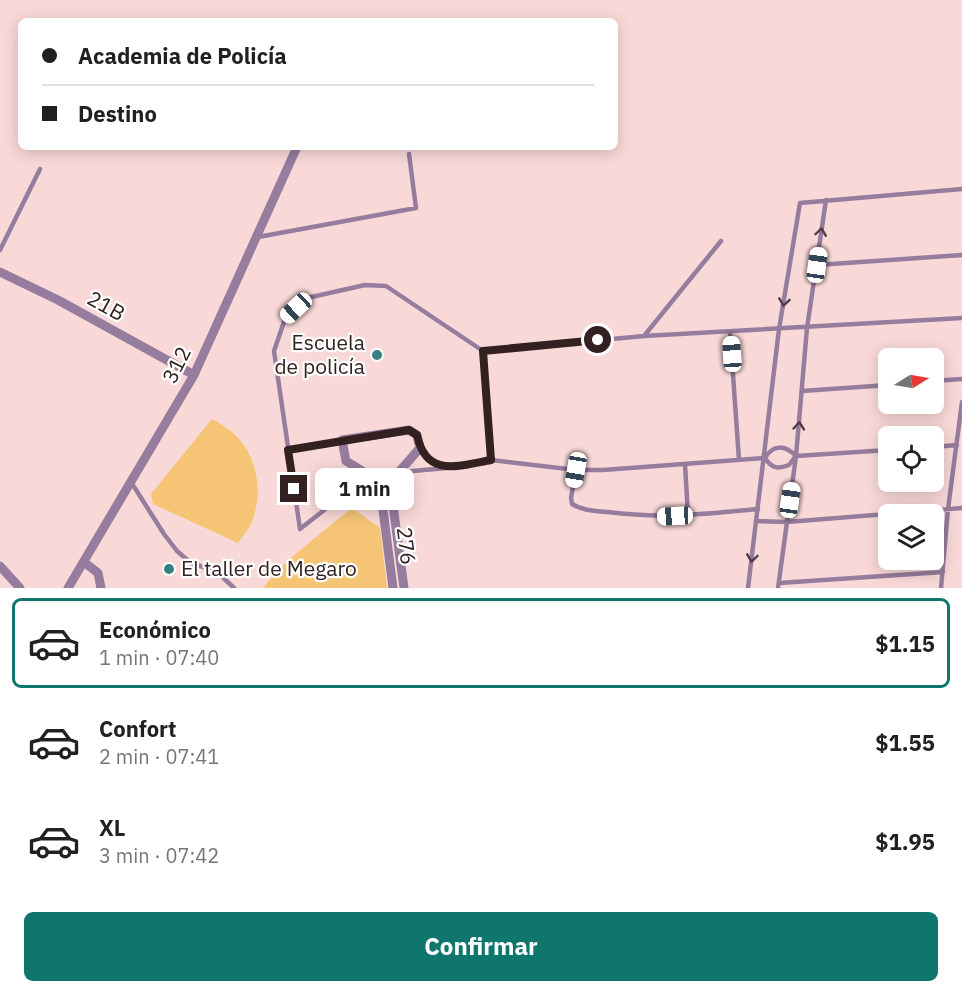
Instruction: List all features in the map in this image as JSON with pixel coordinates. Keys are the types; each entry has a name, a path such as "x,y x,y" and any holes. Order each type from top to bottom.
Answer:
{"street":[{"name":"312","path":"68,588 194,375 296,150"},
{"name":"21B","path":"0,272 58,300 194,375"},
{"path":"409,430 417,435 420,448 398,473 369,475 346,461 342,440 409,430"},
{"name":"276","path":"398,473 393,505 404,588"},
{"name":"276","path":"369,475 382,502 393,588"},
{"path":"84,562 98,573 101,588"},
{"path":"0,566 20,588"}],"lane":[{"path":"256,237 416,208 409,153"},
{"path":"0,250 40,169"},
{"path":"748,588 779,329 800,203 962,189"},
{"path":"826,200 807,328 796,456 778,586 943,572"},
{"path":"644,336 721,241"},
{"path":"817,265 962,255"},
{"path":"369,475 300,529 274,351 285,318 306,298 365,285 386,286 483,351 644,336 962,318"},
{"path":"730,332 739,460"},
{"path":"483,351 491,460"},
{"path":"944,380 962,379"},
{"path":"802,391 878,386"},
{"path":"941,588 948,509 962,402"},
{"path":"288,450 342,440"},
{"path":"944,446 957,445"},
{"path":"398,473 447,468 491,460 576,470 685,464 765,458 774,448 782,447 789,449 796,456"},
{"path":"420,448 427,459 447,468"},
{"path":"765,458 769,464 778,468 789,465 796,456 878,451"},
{"path":"685,464 688,515"},
{"path":"576,470 571,498 572,504 582,509 642,517 758,509"},
{"path":"131,482 177,551 191,563 216,571 234,588"},
{"path":"757,521 787,522 962,508"}],"shaded area":[{"path":"212,419 230,430 240,441 247,450 256,472 256,508 250,526 238,543 153,504 151,494"},
{"path":"352,508 380,528 387,588 264,588 291,559"}],"place":[{"name":"Escuela de policía","path":"377,355"},
{"name":"El taller de Megaro","path":"169,569"}],"route":[{"path":"294,489 288,450 387,433 409,430 417,435 420,448 427,459 447,468 491,460 483,351 598,340"}]}
